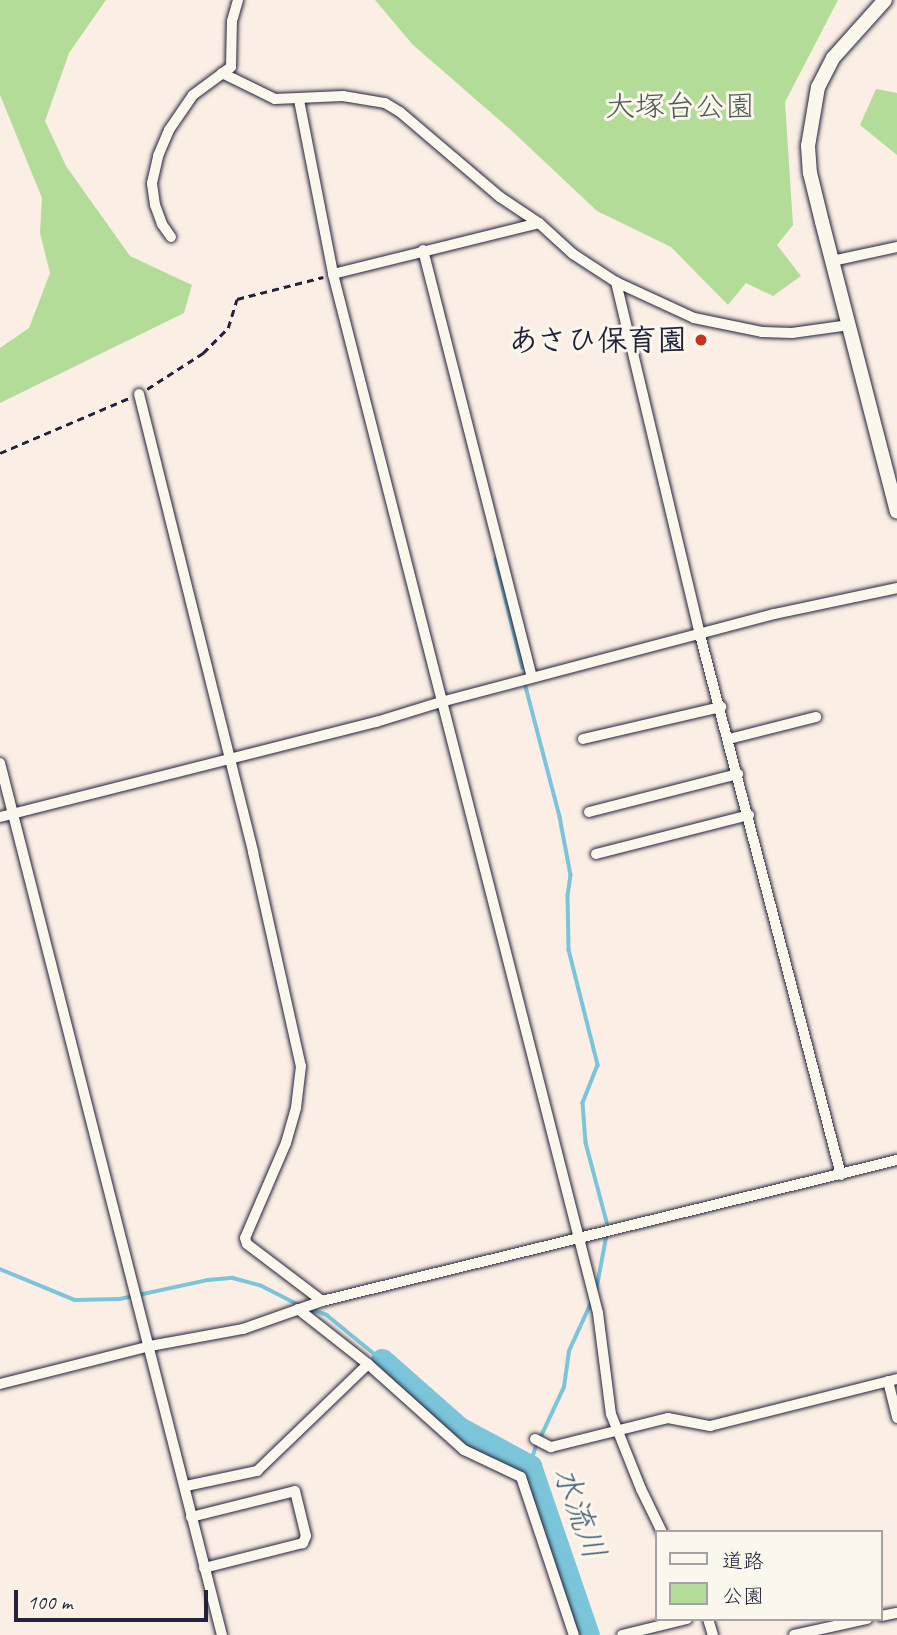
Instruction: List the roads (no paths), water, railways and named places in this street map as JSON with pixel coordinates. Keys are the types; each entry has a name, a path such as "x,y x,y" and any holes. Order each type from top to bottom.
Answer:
{"street":[{"path":"171,237 155,205 152,183 158,156 169,130 193,95 231,67 232,21 238,0"},
{"path":"885,0 833,58 818,88 811,118 810,173 897,511"},
{"path":"222,73 275,99 343,96 385,103 430,137 500,197 539,223 573,254 616,282 694,317 743,330 792,332 849,325"},
{"path":"299,100 333,274 598,1313 611,1414 616,1431 662,1530"},
{"path":"333,274 539,223"},
{"path":"832,261 897,247"},
{"path":"424,250 532,677"},
{"path":"616,282 700,635 721,706 841,1175"},
{"path":"139,394 230,758 301,1066 296,1108 286,1143 245,1238 247,1244 322,1301"},
{"path":"0,817 376,722 532,677 774,614 897,588"},
{"path":"583,738 721,706"},
{"path":"729,739 816,717"},
{"path":"0,762 222,1635"},
{"path":"589,812 738,774"},
{"path":"596,853 749,815"},
{"path":"0,1384 150,1346 243,1329 322,1301 577,1236 696,1211 897,1160"},
{"path":"298,1309 368,1364 464,1450 521,1477 575,1635"},
{"path":"186,1486 257,1471 368,1364"},
{"path":"535,1439 551,1447 668,1418 710,1426 892,1380 897,1418"},
{"path":"191,1517 295,1491 306,1536 303,1543 204,1568"},
{"path":"622,1635 679,1621"},
{"path":"794,1635 858,1621"}],"waterway":[{"path":"496,559 523,668"},
{"path":"526,687 560,817 571,875 568,896 569,950 598,1065 583,1103 586,1143 607,1222"},
{"path":"596,1291 606,1238"},
{"path":"0,1269 75,1300 120,1299 208,1280 233,1278 260,1285 299,1305"},
{"path":"530,1466 535,1449 564,1387 569,1351 591,1303"},
{"path":"310,1309 327,1315 382,1360"},
{"name":"水流川","path":"382,1360 459,1428 530,1466 588,1635"}],"place":[{"name":"あさひ保育園","path":"701,340"}],"park label":[{"name":"大塚台公園","path":"680,106"}]}
